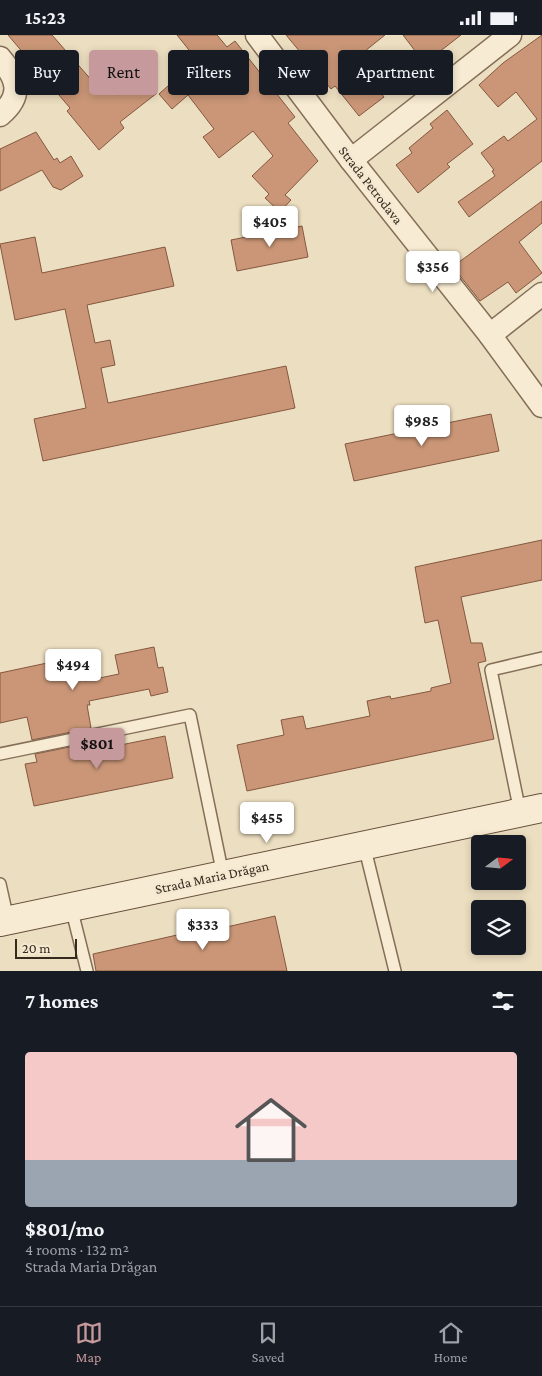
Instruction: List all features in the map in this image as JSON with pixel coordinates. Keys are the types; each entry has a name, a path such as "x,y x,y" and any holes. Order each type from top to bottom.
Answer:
{"main road":[{"name":"Strada Maria Drăgan","path":"4,921 531,810"}],"street":[{"name":"Strada Petrodava","path":"257,35 351,161 490,335 542,405"},
{"path":"351,161 510,35"},
{"path":"0,58 13,75 16,83 12,103 0,115"},
{"path":"490,335 542,294"}],"lane":[{"path":"531,810 491,670 542,658"},
{"path":"0,754 190,715 223,875"},
{"path":"364,845 395,971"},
{"path":"0,884 4,921"},
{"path":"71,907 87,971"}],"building":[{"path":"8,35 52,35 65,50 21,50"},
{"path":"177,35 217,35 227,47 235,41 242,50 189,50"},
{"path":"286,35 385,35 366,50 338,50 338,90 335,86 331,89 328,85 328,50 298,50"},
{"path":"403,35 461,35 442,50 414,50"},
{"path":"542,35 542,161 469,217 458,202 495,176 492,171 494,170 481,153 504,136 508,141 537,119 516,92 498,107 479,85 503,63"},
{"path":"249,59 259,71 259,95 278,95 295,117 288,123 318,161 285,195 291,200 280,212 265,198 269,194 252,176 273,156 253,131 219,158 203,137 214,129 188,95 249,95"},
{"path":"79,66 89,77 89,95 154,95 120,122 124,128 99,150 67,111 70,108 59,95 79,95"},
{"path":"168,86 168,95 188,95 172,109 159,94"},
{"path":"342,95 382,95 384,97 359,116"},
{"path":"447,110 473,144 447,164 450,167 418,193 396,165 412,153 409,148 433,128 430,124"},
{"path":"36,132 54,160 57,158 60,163 71,156 83,176 61,190 53,187 42,170 0,191 0,149"},
{"path":"542,201 542,223 519,242 542,273 516,293 508,282 480,301 457,272 459,269 455,265"},
{"path":"302,226 308,257 237,271 231,240"},
{"path":"35,237 42,273 165,247 174,286 87,305 95,343 110,340 115,365 101,368 108,403 286,366 295,408 43,461 34,419 86,408 65,309 15,320 0,244"},
{"path":"491,414 499,451 354,481 345,444"},
{"path":"542,540 542,580 461,597 471,643 482,643 486,661 478,663 494,739 247,791 237,745 284,735 281,720 303,716 306,729 370,716 367,701 390,696 391,699 431,691 431,688 451,683 438,620 425,623 415,567"},
{"path":"154,647 158,668 163,667 168,692 151,696 149,689 89,701 90,705 87,705 91,728 32,740 27,717 0,723 0,673 80,656 85,681 119,674 115,655"},
{"path":"165,736 173,778 34,806 25,764 37,762 35,754 94,742 96,750"},
{"path":"275,916 287,971 96,971 93,954 208,928 209,931"}]}
